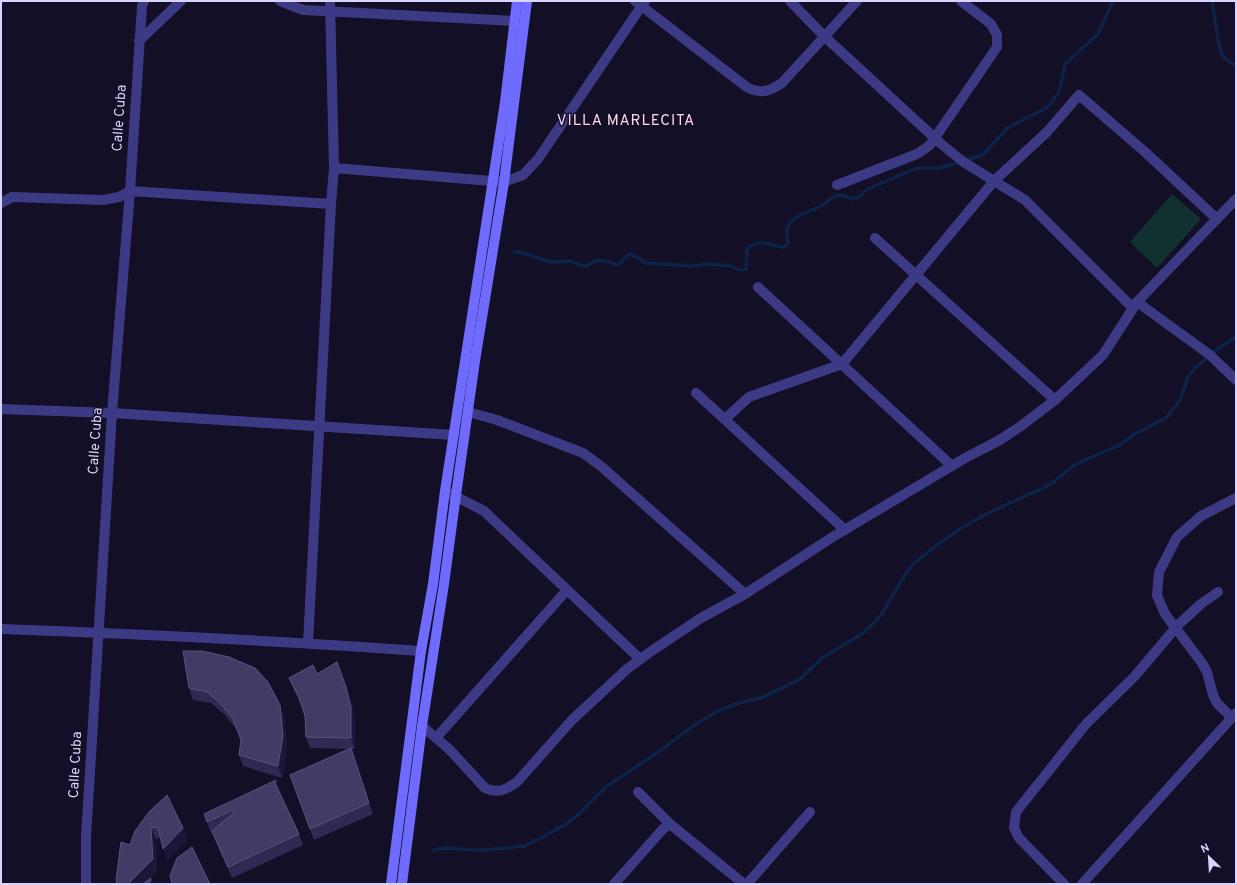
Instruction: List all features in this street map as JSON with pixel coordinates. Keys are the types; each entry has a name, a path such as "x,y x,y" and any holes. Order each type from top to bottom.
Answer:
{"street":[{"name":"Calle Cuba","path":"86,884 86,837 112,413 130,191 139,41 142,6 144,1"},
{"path":"139,41 182,1"},
{"path":"280,1 303,10 514,21"},
{"path":"308,643 334,168 330,1"},
{"path":"391,884 421,651 433,584 445,491 505,102 517,1"},
{"path":"402,884 422,726 444,584 455,496 504,182 527,1"},
{"path":"790,1 824,36 962,161 1025,200 1135,305 1210,356 1236,380"},
{"path":"334,168 493,182 504,182 523,175 538,159 640,2 748,88 756,92 772,90 782,83 857,1"},
{"path":"837,185 916,154 930,145 997,47 997,35 991,24 961,1"},
{"path":"725,419 749,397 842,364 994,182 1047,132 1079,95 1145,152 1217,220"},
{"path":"1,203 12,197 103,200 119,197 130,191 331,204"},
{"path":"422,726 449,749 485,788 492,791 498,791 506,789 517,782 572,720 627,669 701,618 745,594 845,530 952,466 998,441 1021,426 1055,400 1103,355 1135,305 1236,199"},
{"path":"875,238 1055,400"},
{"path":"758,287 952,466"},
{"path":"696,393 845,530"},
{"path":"1,409 112,413 454,435"},
{"path":"468,412 497,420 582,454 602,467 745,594"},
{"path":"445,491 484,511 640,660"},
{"path":"1082,884 1234,716 1217,703 1213,695 1207,672 1202,663 1165,614 1157,595 1159,572 1176,537 1201,516 1236,498"},
{"path":"436,738 568,590"},
{"path":"1064,884 1019,838 1014,828 1016,812 1086,724 1135,676 1176,628 1201,604 1218,592"},
{"path":"1,629 98,632 308,643 421,651"},
{"path":"638,792 670,824 746,884 810,812"},
{"path":"614,884 663,829 670,824"}],"green space":[{"path":"1172,194 1201,219 1157,268 1130,242"}],"building":[{"path":"183,651 202,651 229,657 255,668 268,682 280,705 283,736 278,766 239,755 241,740 233,719 221,704 207,692 189,688"},
{"path":"337,662 351,707 351,738 306,737 305,716 299,697 289,678 313,665 317,674"},
{"path":"351,748 369,803 310,829 290,775"},
{"path":"276,780 275,783 299,834 228,867 212,831 234,813 233,810 207,822 204,814"},
{"path":"167,795 183,828 163,849 158,827 151,828 153,859 128,884 117,884 116,880 121,842 130,845 135,831 149,812"},
{"path":"192,847 210,884 172,884 170,876 177,858"},
{"path":"151,878 149,884 143,884"}],"waterway":[{"path":"514,252 527,254 550,262 569,261 585,266 594,261 605,261 617,265 622,262 625,257 631,254 647,263 691,266 710,264 730,266 740,270 746,269 747,249 757,243 784,247 788,243 787,229 792,222 799,216 821,206 834,197 841,195 851,199 857,198 868,189 917,168 940,168 983,155 1007,128 1048,107 1059,92 1065,64 1098,34 1113,1"},
{"path":"1212,1 1219,45 1223,57 1236,66"},
{"path":"434,850 446,848 485,850 524,846 537,840 566,824 580,813 606,787 654,755 696,724 716,712 733,705 761,698 800,679 822,658 860,635 871,626 881,615 913,564 942,541 988,513 1043,488 1055,481 1073,466 1118,446 1135,434 1166,418 1180,400 1188,377 1195,368 1216,350 1236,337"}],"district":[{"name":"VILLA MARLECITA","path":"626,121"}]}
